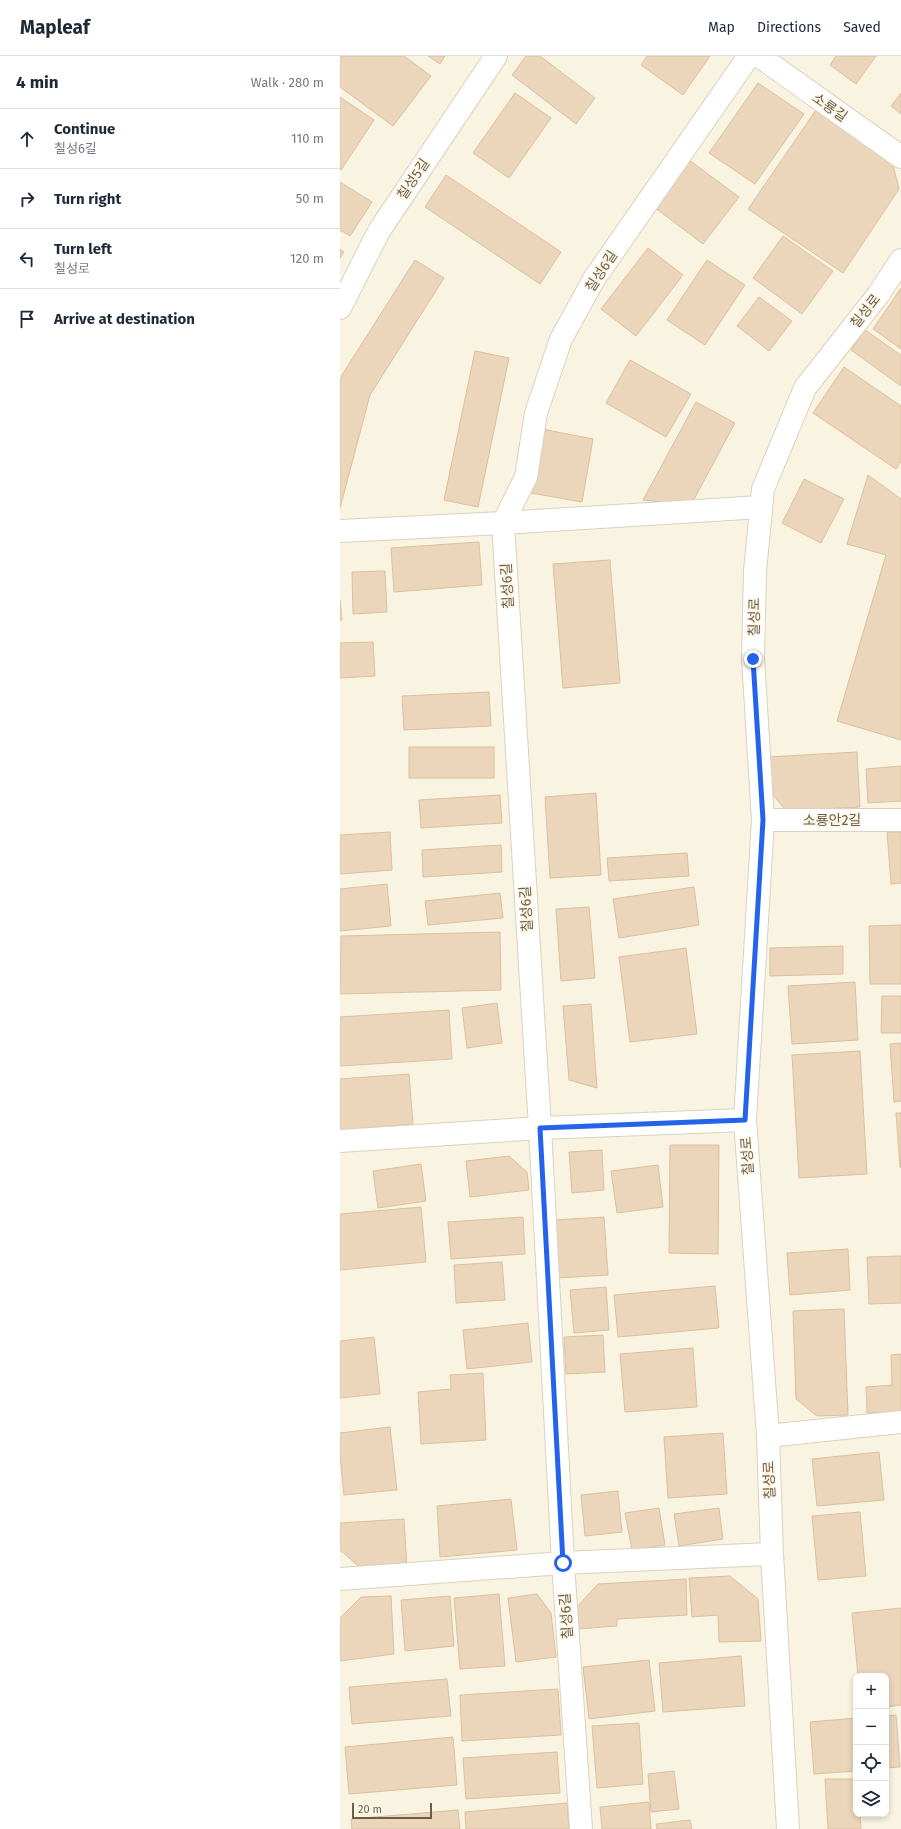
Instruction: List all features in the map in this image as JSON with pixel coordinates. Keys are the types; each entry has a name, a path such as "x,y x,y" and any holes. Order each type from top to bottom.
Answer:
{"street":[{"name":"칠성5길","path":"340,308 379,230 496,56"},
{"name":"칠성6길","path":"581,1829 563,1563 540,1128 503,523 526,477 536,413 561,339 594,279 750,56"},
{"name":"소룡길","path":"759,56 901,157"},
{"name":"칠성로","path":"788,1829 772,1554 768,1436 745,1120 763,820 753,659 755,571 763,489 805,388 878,295 901,260"},
{"path":"340,531 503,523 761,507"},
{"name":"소룡안2길","path":"763,820 901,820"},
{"path":"340,1141 540,1128 745,1120"},
{"path":"768,1436 901,1422"},
{"path":"340,1579 563,1563 772,1554"}],"building":[{"path":"340,56 404,56 431,76 393,126 340,87"},
{"path":"428,56 445,56 440,64"},
{"path":"526,56 540,56 595,98 576,124 512,75"},
{"path":"647,56 710,56 683,95 641,65"},
{"path":"836,56 876,56 856,84 830,65"},
{"path":"758,83 804,114 755,184 709,153"},
{"path":"515,93 551,118 509,178 473,153"},
{"path":"901,93 901,114 891,106"},
{"path":"340,97 374,120 341,170 340,170"},
{"path":"816,110 892,161 899,189 843,273 748,209"},
{"path":"689,160 739,197 703,244 654,207"},
{"path":"446,175 561,252 540,284 425,207"},
{"path":"340,182 372,202 350,236 340,230"},
{"path":"783,236 833,271 802,314 753,278"},
{"path":"648,248 683,275 636,336 601,309"},
{"path":"340,249 344,252 340,258"},
{"path":"415,260 444,278 370,395 340,508 340,382 342,375"},
{"path":"707,260 745,285 705,345 667,320"},
{"path":"901,288 901,349 873,329"},
{"path":"759,297 792,321 769,351 737,326"},
{"path":"865,330 901,355 901,386 851,350"},
{"path":"475,351 509,358 478,507 444,500"},
{"path":"630,360 691,394 666,437 606,403"},
{"path":"844,367 901,406 901,461 896,469 813,413"},
{"path":"696,402 735,423 691,505 643,500"},
{"path":"542,429 593,439 582,502 531,493"},
{"path":"868,475 901,499 901,740 837,721 886,555 847,544"},
{"path":"804,479 844,499 821,543 782,523"},
{"path":"479,542 482,585 394,592 391,548"},
{"path":"610,560 620,683 563,688 553,564"},
{"path":"385,571 387,612 353,614 352,572"},
{"path":"340,600 342,620 340,620"},
{"path":"373,642 375,676 340,678 340,643"},
{"path":"489,692 491,726 404,730 402,696"},
{"path":"409,747 494,747 494,778 409,778"},
{"path":"857,752 860,807 786,811 771,792 768,757"},
{"path":"901,766 901,801 868,803 866,769"},
{"path":"596,793 601,875 550,878 545,797"},
{"path":"500,795 502,823 421,828 419,800"},
{"path":"390,832 392,870 340,874 340,835"},
{"path":"887,832 901,832 901,883 891,884"},
{"path":"501,845 502,872 423,877 422,850"},
{"path":"687,853 689,876 609,881 607,858"},
{"path":"387,884 391,926 340,931 340,889"},
{"path":"694,887 699,925 619,938 613,899"},
{"path":"500,893 503,918 428,925 425,901"},
{"path":"589,907 595,978 561,981 556,909"},
{"path":"901,925 901,984 870,984 869,926"},
{"path":"500,932 501,990 340,994 341,936"},
{"path":"843,946 843,974 770,976 770,948"},
{"path":"686,948 697,1034 630,1042 619,957"},
{"path":"855,982 858,1040 792,1044 788,986"},
{"path":"882,996 901,996 901,1033 881,1033"},
{"path":"497,1003 502,1043 467,1048 462,1008"},
{"path":"591,1004 597,1088 569,1080 563,1006"},
{"path":"449,1010 452,1059 340,1066 340,1017"},
{"path":"901,1043 901,1101 894,1102 890,1044"},
{"path":"860,1051 867,1174 799,1178 792,1055"},
{"path":"409,1074 413,1124 340,1130 340,1079"},
{"path":"896,1113 901,1113 901,1167 900,1167"},
{"path":"670,1145 719,1145 718,1254 669,1253"},
{"path":"602,1150 604,1190 572,1193 569,1152"},
{"path":"509,1156 527,1172 529,1190 470,1197 466,1161"},
{"path":"421,1164 426,1201 378,1208 373,1171"},
{"path":"658,1165 663,1207 617,1213 611,1171"},
{"path":"421,1207 426,1262 340,1270 340,1214"},
{"path":"523,1217 525,1254 451,1259 448,1222"},
{"path":"604,1217 608,1275 557,1278 554,1220"},
{"path":"848,1249 850,1290 790,1295 787,1253"},
{"path":"901,1256 901,1303 869,1304 867,1257"},
{"path":"502,1262 505,1300 456,1303 454,1265"},
{"path":"715,1286 719,1328 618,1337 614,1295"},
{"path":"606,1287 609,1330 574,1333 570,1290"},
{"path":"844,1309 848,1415 817,1416 796,1399 793,1311"},
{"path":"528,1323 532,1362 467,1369 463,1330"},
{"path":"603,1335 605,1372 566,1374 564,1337"},
{"path":"374,1337 380,1394 340,1398 340,1341"},
{"path":"693,1348 697,1407 625,1412 620,1354"},
{"path":"901,1354 901,1412 867,1413 866,1387 892,1385 891,1355"},
{"path":"483,1373 486,1440 421,1444 418,1392 451,1389 450,1375"},
{"path":"390,1427 397,1490 344,1495 340,1455 340,1433"},
{"path":"723,1433 727,1494 668,1498 664,1437"},
{"path":"879,1452 884,1500 817,1506 812,1459"},
{"path":"618,1491 622,1532 585,1536 581,1495"},
{"path":"511,1499 517,1550 440,1557 437,1506"},
{"path":"659,1508 665,1545 632,1550 625,1513"},
{"path":"719,1508 723,1539 679,1546 674,1514"},
{"path":"860,1512 866,1576 818,1580 812,1516"},
{"path":"404,1519 407,1569 364,1571 340,1550 340,1523"},
{"path":"730,1576 758,1599 761,1641 719,1642 718,1615 692,1617 689,1578"},
{"path":"686,1579 687,1615 617,1619 617,1626 578,1629 576,1608 598,1584"},
{"path":"499,1594 505,1666 460,1669 454,1598"},
{"path":"537,1594 551,1613 556,1657 516,1662 508,1598"},
{"path":"391,1596 394,1654 340,1661 340,1618 361,1597"},
{"path":"450,1596 454,1646 405,1651 401,1600"},
{"path":"901,1608 901,1705 889,1707 889,1673 858,1673 852,1613"},
{"path":"741,1656 745,1706 663,1712 659,1663"},
{"path":"649,1660 655,1711 589,1719 583,1667"},
{"path":"447,1679 451,1716 352,1724 349,1687"},
{"path":"558,1689 561,1735 462,1741 460,1695"},
{"path":"896,1715 900,1767 889,1768 889,1716"},
{"path":"853,1718 853,1771 814,1774 810,1722"},
{"path":"639,1723 643,1784 597,1788 592,1726"},
{"path":"453,1737 457,1785 349,1794 345,1747"},
{"path":"557,1752 560,1793 466,1799 463,1758"},
{"path":"674,1771 679,1809 651,1812 648,1774"},
{"path":"825,1779 853,1779 853,1817 860,1817 861,1829 828,1829"},
{"path":"649,1802 651,1829 602,1829 600,1807"},
{"path":"567,1803 569,1829 466,1829 465,1812"},
{"path":"458,1810 460,1829 352,1829 351,1819"},
{"path":"690,1820 692,1829 657,1829 656,1824"}],"route":[{"path":"563,1563 540,1128 745,1120 763,820 753,659"}]}
